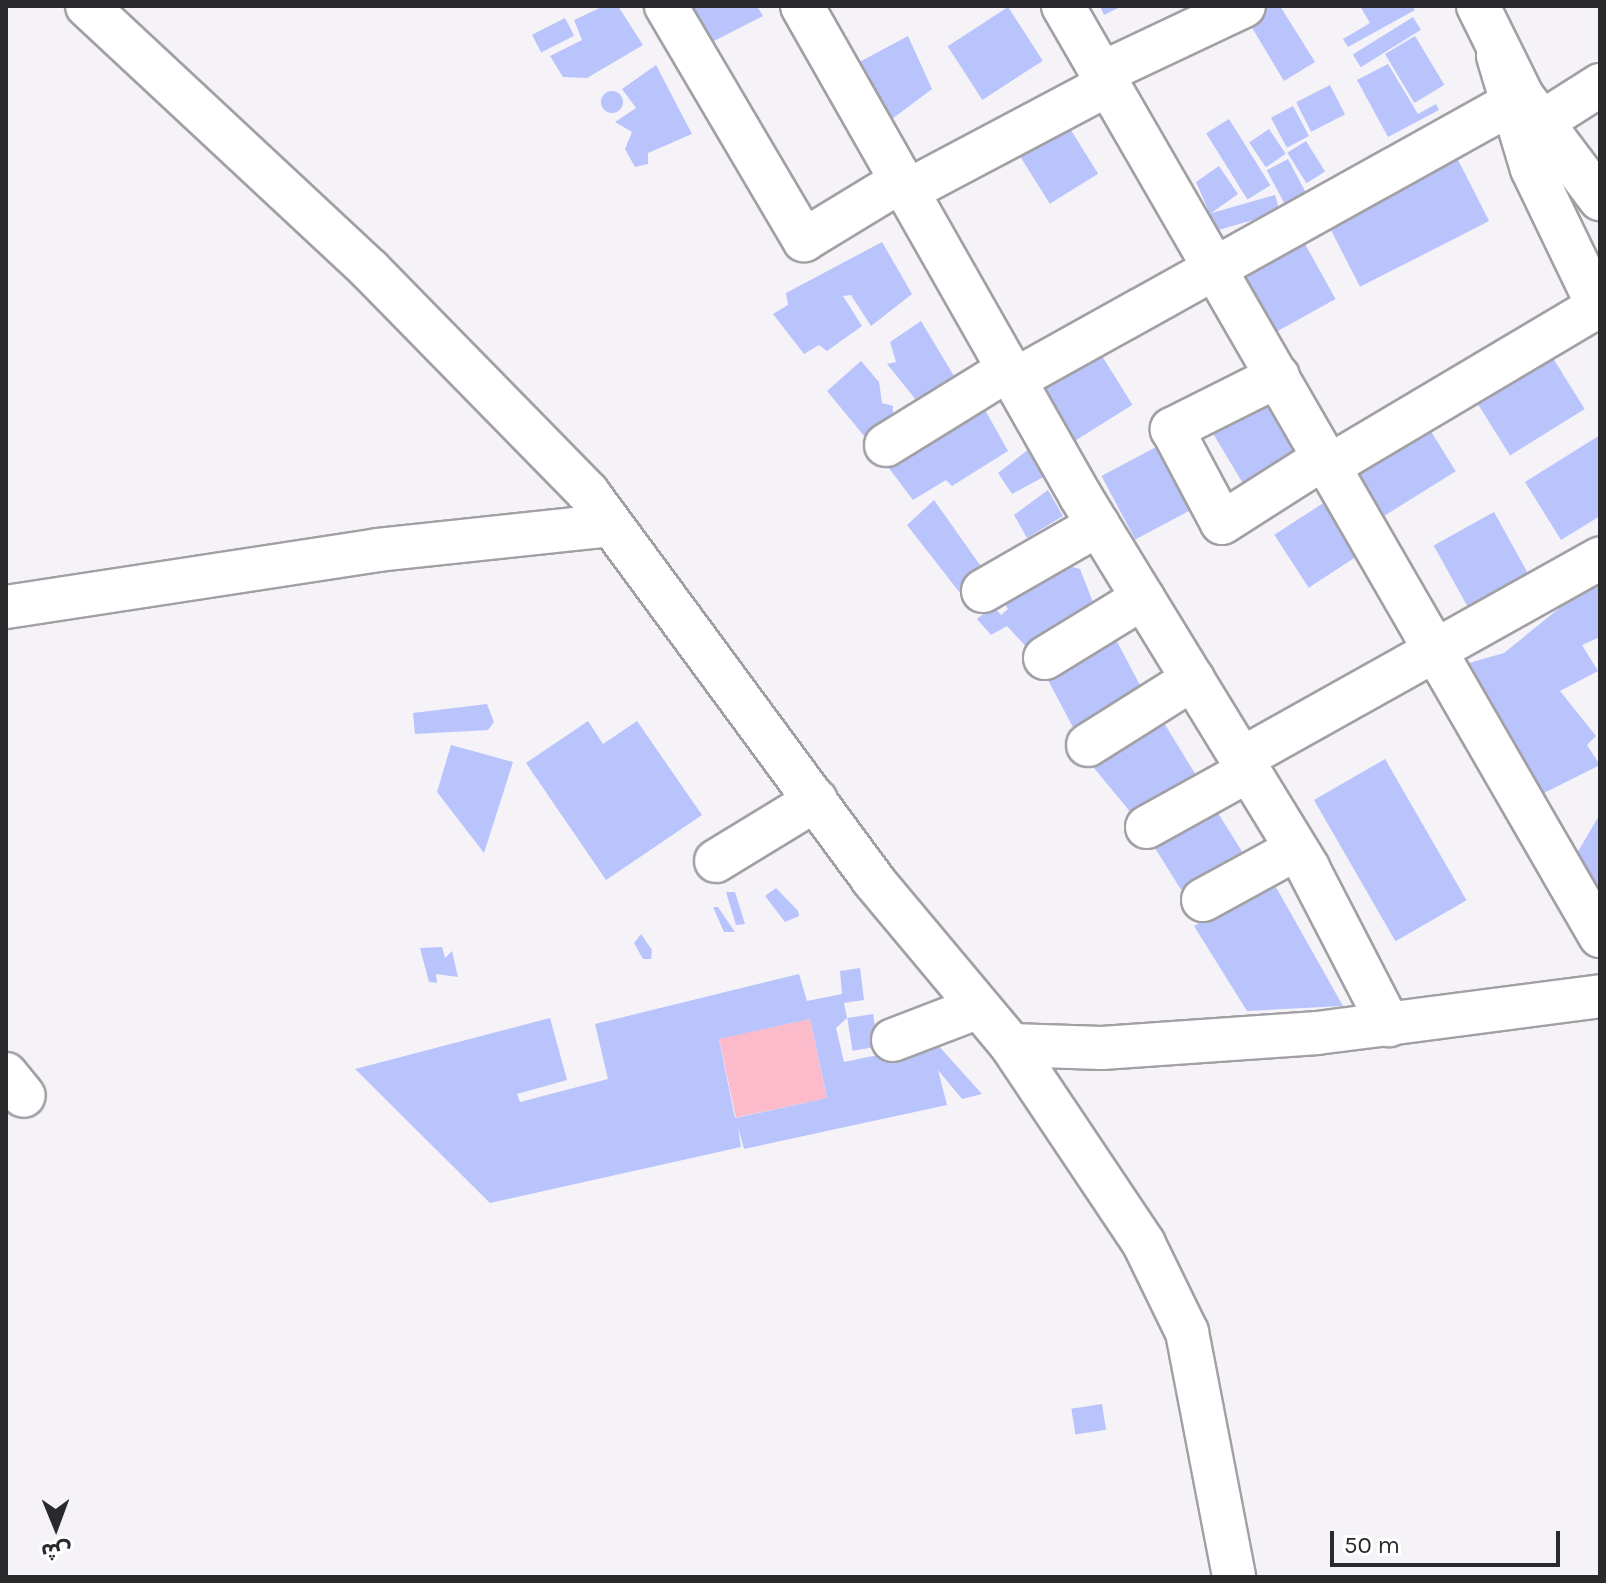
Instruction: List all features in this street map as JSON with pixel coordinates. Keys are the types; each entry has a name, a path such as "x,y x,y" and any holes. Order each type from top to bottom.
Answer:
{"street":[{"path":"87,6 370,270 611,525 974,1009 1011,1045 1128,1219 1187,1332 1234,1577"},
{"path":"666,6 804,240 1244,6"},
{"path":"802,6 1098,525 1296,849 1389,1025"},
{"path":"1063,6 1600,936"},
{"path":"1278,376 1172,429 1222,523 1599,308 1562,241 1525,108 1498,56 1478,6"},
{"path":"886,445 1012,374 1525,108 1600,85"},
{"path":"1525,108 1600,199"},
{"path":"6,607 378,550 611,525"},
{"path":"983,591 1098,525"},
{"path":"1147,827 1435,651 1600,558"},
{"path":"1045,658 1143,598"},
{"path":"1088,745 1193,679"},
{"path":"716,861 816,800"},
{"path":"1203,900 1296,849"},
{"path":"1011,1045 1102,1048 1389,1025 1600,996"},
{"path":"893,1040 974,1009"}],"shaded area":[{"path":"810,1019 827,1098 736,1118 719,1038"}],"building":[{"path":"604,6 618,6 643,45 587,78 563,77 550,56 582,40 574,20"},
{"path":"687,6 757,6 763,16 706,45"},
{"path":"1100,6 1122,6 1104,15"},
{"path":"1262,6 1280,6 1315,62 1284,81 1245,16"},
{"path":"1360,6 1412,6 1415,10 1348,47 1343,39 1370,23"},
{"path":"1008,7 1043,61 982,100 948,46"},
{"path":"1413,17 1421,30 1361,67 1353,55"},
{"path":"565,18 574,36 541,53 532,35"},
{"path":"908,36 932,89 888,122 852,66"},
{"path":"1415,36 1444,85 1414,103 1385,54"},
{"path":"1388,64 1418,114 1436,104 1439,110 1388,137 1357,80"},
{"path":"656,65 692,134 648,153 648,164 635,167 625,149 632,132 615,122 636,108 622,89"},
{"path":"1330,85 1345,114 1311,132 1296,102"},
{"path":"608,91 616,91 623,102 616,113 608,113 601,106 601,98"},
{"path":"1293,106 1309,136 1287,148 1271,118"},
{"path":"1229,119 1270,185 1247,199 1206,133"},
{"path":"1069,127 1098,174 1050,204 1021,157"},
{"path":"1269,129 1286,154 1266,167 1249,142"},
{"path":"1306,141 1325,172 1306,183 1287,153"},
{"path":"1456,156 1489,221 1360,287 1327,222"},
{"path":"1288,159 1310,200 1289,212 1267,170"},
{"path":"1219,166 1238,194 1210,214 1196,182"},
{"path":"1275,195 1280,212 1211,232 1206,215"},
{"path":"882,242 912,294 871,326 851,295 843,296 862,326 827,351 819,345 804,354 773,314 788,305 786,293"},
{"path":"1305,244 1336,299 1273,334 1243,278"},
{"path":"921,321 954,376 916,400 887,364 896,362 890,342"},
{"path":"1546,347 1585,409 1510,456 1471,394"},
{"path":"1097,348 1133,405 1072,442 1037,386"},
{"path":"861,361 879,382 882,403 893,406 893,418 865,437 827,391"},
{"path":"1264,398 1300,457 1246,489 1211,430"},
{"path":"980,401 1008,451 952,486 946,480 913,500 885,463"},
{"path":"1425,422 1456,471 1378,520 1347,471"},
{"path":"1600,435 1600,516 1561,540 1525,482"},
{"path":"1158,446 1192,510 1135,540 1101,476"},
{"path":"1029,449 1049,474 1012,494 998,473"},
{"path":"1048,490 1063,516 1027,538 1014,515"},
{"path":"934,500 987,575 960,593 907,525"},
{"path":"1328,500 1362,553 1309,588 1274,535"},
{"path":"1494,512 1532,581 1472,615 1434,545"},
{"path":"1065,565 1080,569 1096,610 1030,651 1007,626 991,635 977,619 993,606 1001,615 1008,609 999,593"},
{"path":"1600,575 1600,637 1582,645 1598,671 1560,691 1596,736 1587,745 1600,765 1544,793 1469,663 1504,653"},
{"path":"1115,638 1144,693 1074,730 1045,675"},
{"path":"487,704 494,722 488,730 415,734 413,713"},
{"path":"588,721 603,744 637,721 702,815 606,880 526,763"},
{"path":"1164,723 1196,775 1132,814 1094,768 1106,762 1101,753"},
{"path":"451,745 513,762 484,853 437,792"},
{"path":"1385,759 1466,900 1395,941 1314,800"},
{"path":"1213,805 1242,852 1181,890 1152,843"},
{"path":"1600,814 1600,900 1573,860"},
{"path":"1272,880 1343,1006 1247,1011 1194,926"},
{"path":"776,888 798,911 799,916 785,922 765,896"},
{"path":"726,892 735,892 745,924 736,925"},
{"path":"713,907 718,907 735,932 724,932"},
{"path":"641,934 652,950 651,959 643,959 634,943"},
{"path":"442,947 445,958 452,951 458,977 436,974 437,983 429,982 420,948"},
{"path":"860,968 864,1000 844,1003 847,1018 836,1028 844,1062 897,1051 926,1032 982,1094 962,1099 938,1070 947,1105 744,1149 738,1127 741,1147 490,1203 355,1069 550,1018 567,1080 517,1094 520,1102 608,1079 595,1024 799,974 807,1001 842,994 840,971","holes":["810,1019 827,1098 735,1118 719,1039"]},
{"path":"873,1014 878,1047 852,1051 847,1018"},
{"path":"1102,1404 1106,1430 1075,1435 1071,1409"}]}
